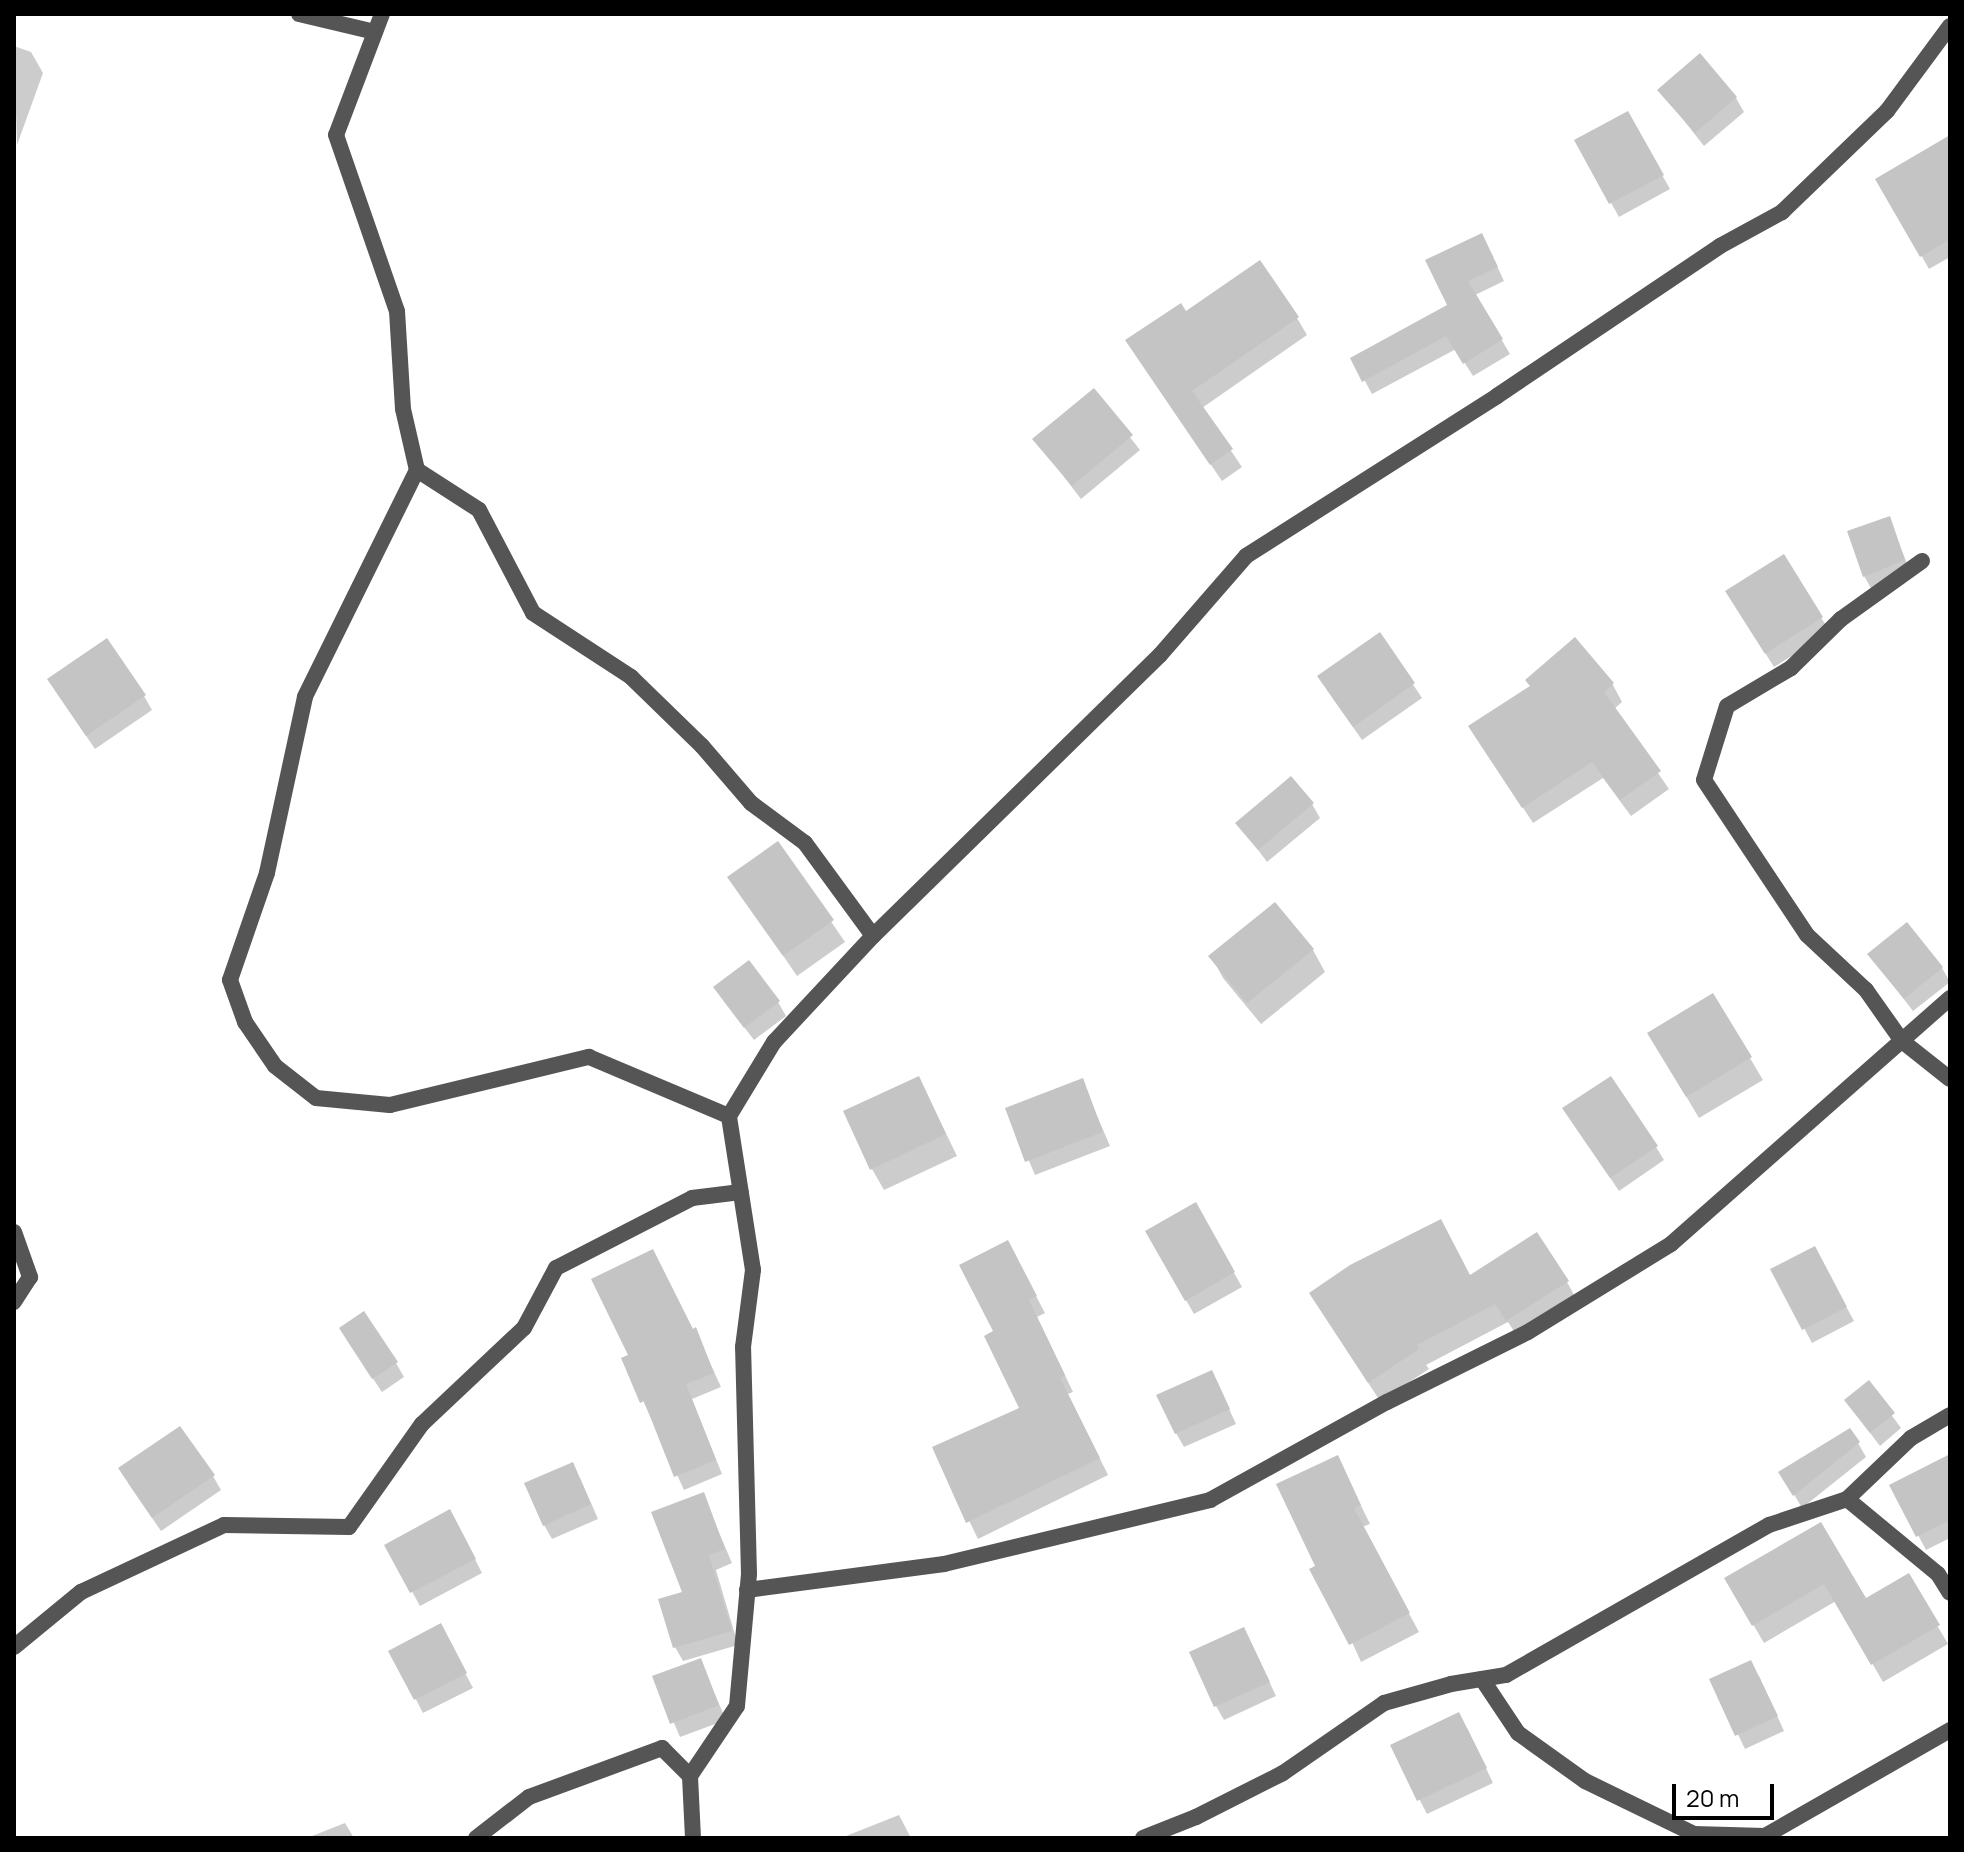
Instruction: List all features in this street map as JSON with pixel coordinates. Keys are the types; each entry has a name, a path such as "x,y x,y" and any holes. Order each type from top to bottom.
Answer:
{"street":[{"path":"299,14 375,32"},
{"path":"382,14 336,135 397,311 403,409 417,470 305,697 267,873 230,980 245,1022 275,1066 316,1098 390,1105 589,1057 729,1116"},
{"path":"693,1838 690,1776 737,1706 747,1590 743,1347 753,1270 729,1116 774,1042 873,936 1160,655 1246,556 1497,396 1720,246 1782,212 1887,111 1950,26"},
{"path":"417,470 479,510 533,613 631,677 702,746 751,803 805,843 873,936"},
{"path":"1922,561 1841,619 1791,668 1727,706 1704,780 1807,935 1866,990 1902,1041 1950,1079"},
{"path":"747,1590 944,1564 1210,1500 1387,1402 1528,1332 1671,1244 1950,998"},
{"path":"14,1647 81,1592 224,1525 349,1527 422,1424 524,1328 556,1268 692,1198 741,1192"},
{"path":"14,1232 23,1247 30,1277 14,1302"},
{"path":"1143,1838 1196,1817 1283,1773 1384,1703 1506,1675 1769,1525 1847,1499 1911,1438 1950,1415"},
{"path":"1847,1499 1938,1574 1950,1593"},
{"path":"1482,1679 1518,1733 1585,1781 1694,1834 1765,1836 1950,1730"},
{"path":"476,1838 529,1797 662,1748 690,1776"}],"building":[{"path":"1700,53 1737,97 1695,133 1657,90"},
{"path":"1628,111 1664,175 1609,204 1574,140"},
{"path":"1950,135 1950,239 1920,257 1875,179"},
{"path":"1482,233 1498,267 1468,281 1503,339 1463,364 1446,336 1362,382 1350,358 1447,305 1425,260"},
{"path":"1260,260 1299,317 1192,391 1233,449 1210,465 1125,340 1181,303 1186,311"},
{"path":"1094,388 1133,435 1072,486 1032,439"},
{"path":"1890,516 1905,560 1863,577 1847,531"},
{"path":"1784,554 1823,617 1765,654 1725,591"},
{"path":"1380,632 1415,683 1353,727 1317,676"},
{"path":"1575,637 1614,683 1604,692 1661,771 1620,800 1592,762 1522,808 1468,726 1530,686 1525,680"},
{"path":"107,638 146,695 86,736 47,679"},
{"path":"1291,776 1314,803 1258,850 1235,823"},
{"path":"778,841 834,920 783,956 727,877"},
{"path":"1275,902 1314,949 1247,1003 1208,956"},
{"path":"1907,922 1943,967 1904,999 1867,954"},
{"path":"749,960 780,1001 744,1028 713,987"},
{"path":"1713,993 1752,1057 1686,1097 1647,1033"},
{"path":"919,1076 946,1134 870,1170 843,1111"},
{"path":"1611,1076 1658,1146 1610,1178 1562,1108"},
{"path":"1083,1078 1103,1132 1025,1162 1005,1108"},
{"path":"1196,1202 1235,1272 1185,1301 1145,1231"},
{"path":"1441,1219 1470,1275 1537,1232 1569,1281 1506,1321 1495,1304 1417,1345 1419,1349 1368,1383 1309,1293 1350,1265"},
{"path":"1008,1240 1037,1296 1029,1300 1065,1375 1060,1378 1100,1458 966,1523 932,1447 1019,1408 984,1336 993,1331 959,1265"},
{"path":"1815,1246 1847,1307 1802,1330 1770,1269"},
{"path":"653,1249 693,1329 696,1327 714,1373 686,1384 716,1460 674,1477 644,1401 640,1403 621,1358 628,1355 591,1279"},
{"path":"364,1311 398,1362 372,1379 339,1328"},
{"path":"1212,1370 1230,1409 1175,1434 1156,1395"},
{"path":"1869,1380 1895,1413 1870,1433 1844,1400"},
{"path":"180,1426 215,1475 152,1518 118,1468"},
{"path":"1850,1428 1860,1442 1793,1496 1778,1472"},
{"path":"1950,1454 1950,1520 1916,1537 1889,1485"},
{"path":"1338,1455 1361,1505 1354,1508 1410,1613 1349,1645 1309,1569 1315,1566 1276,1484"},
{"path":"573,1462 591,1504 543,1526 524,1483"},
{"path":"704,1492 725,1549 709,1555 732,1631 673,1648 658,1599 682,1592 651,1512"},
{"path":"450,1509 476,1559 410,1593 384,1545"},
{"path":"1821,1522 1866,1598 1909,1573 1940,1625 1871,1665 1824,1584 1752,1626 1724,1578"},
{"path":"441,1623 467,1673 414,1700 388,1651"},
{"path":"1244,1627 1270,1682 1214,1707 1189,1652"},
{"path":"701,1658 719,1705 670,1724 652,1676"},
{"path":"1751,1660 1778,1716 1735,1736 1709,1679"},
{"path":"1459,1712 1487,1768 1417,1801 1390,1745"}]}
